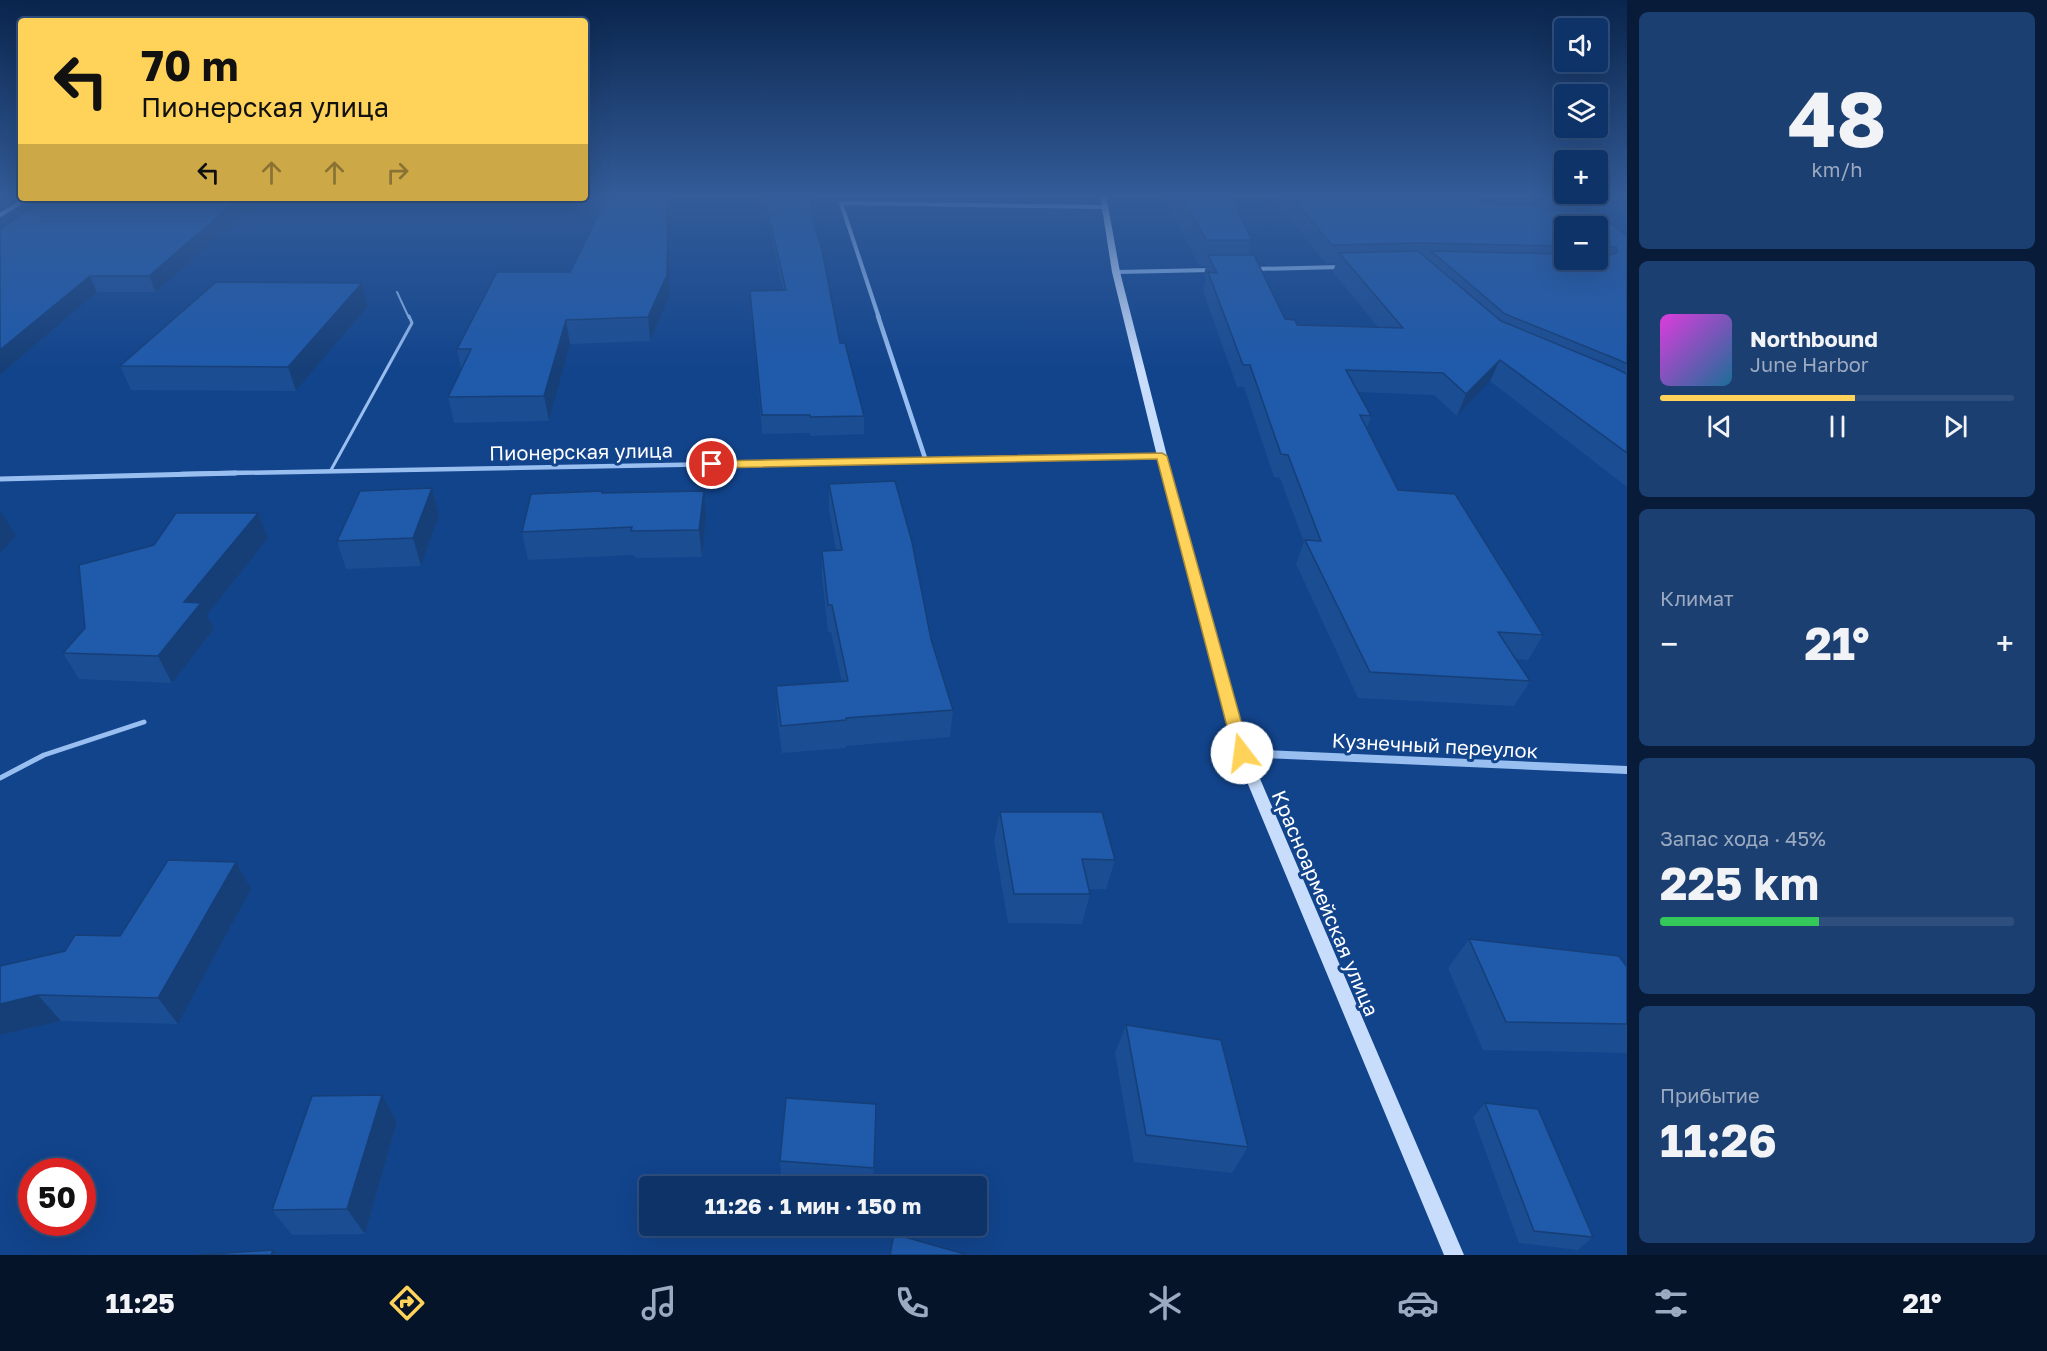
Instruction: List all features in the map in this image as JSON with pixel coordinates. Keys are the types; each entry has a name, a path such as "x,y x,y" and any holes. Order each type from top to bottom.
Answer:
{"main road":[{"name":"Красноармейская улица","path":"1113,254 1162,456 1242,753 1454,1255"}],"street":[{"path":"858,254 926,461"},
{"path":"1247,269 1342,267"},
{"path":"1116,272 1223,270"},
{"name":"Пионерская улица","path":"0,479 331,470 1162,456"},
{"name":"Кузнечный переулок","path":"1242,753 1627,770"}],"lane":[{"path":"331,470 412,323 397,292"},
{"path":"0,778 44,755 144,722"}],"building":[{"path":"0,254 175,254 149,276 90,276 0,350"},
{"path":"579,254 667,254 667,275 648,317 566,320 544,396 448,397 471,349 457,349 497,272 570,272"},
{"path":"778,254 823,254 840,343 845,343 864,416 762,415 750,291 786,290"},
{"path":"1339,254 1421,254 1501,321 1627,374 1627,453 1500,360 1466,394 1443,373 1346,370 1371,416 1360,415 1398,490 1455,494 1543,635 1498,632 1530,681 1370,672 1305,540 1321,541 1288,455 1281,454 1250,365 1243,365 1208,272 1217,273 1208,255 1254,255 1285,319 1295,320 1297,325 1403,328"},
{"path":"1434,254 1554,254 1554,270 1608,270 1608,254 1627,254 1627,364 1505,314"},
{"path":"216,282 362,283 288,367 120,366"},
{"path":"895,481 912,542 931,639 953,710 846,718 846,720 781,726 776,686 848,681 832,605 828,605 822,551 842,550 829,484"},
{"path":"432,488 413,538 337,541 360,491"},
{"path":"602,491 602,493 704,491 699,530 631,531 632,527 522,532 531,494"},
{"path":"176,513 258,513 184,602 201,603 158,656 63,653 85,628 79,565 154,545"},
{"path":"1000,812 1102,812 1115,860 1082,859 1090,894 1014,894"},
{"path":"168,860 236,862 158,998 38,995 0,1004 0,966 65,951 75,935 120,936"},
{"path":"1469,939 1619,956 1627,967 1627,1024 1506,1022"},
{"path":"1126,1025 1221,1040 1248,1147 1146,1135"},
{"path":"382,1095 347,1209 272,1210 312,1096"},
{"path":"786,1098 876,1104 874,1168 780,1161"},
{"path":"1485,1103 1538,1109 1593,1237 1534,1231"},
{"path":"894,1236 901,1236 968,1255 890,1255"},
{"path":"273,1250 271,1255 196,1255"}],"route":[{"path":"712,464 1162,456 1242,753"}]}
